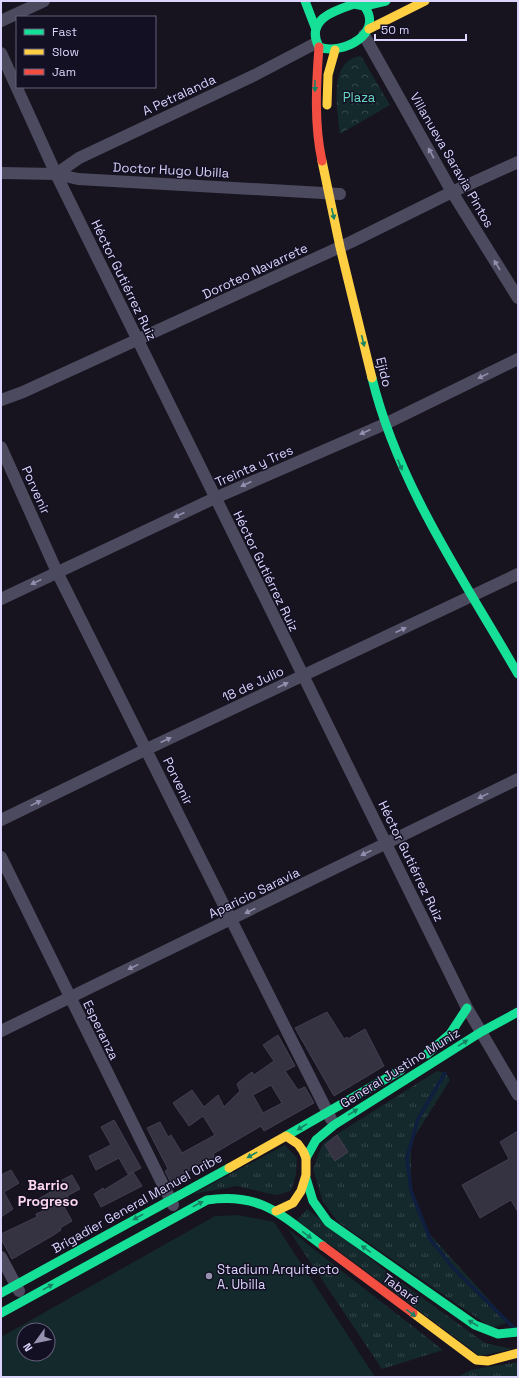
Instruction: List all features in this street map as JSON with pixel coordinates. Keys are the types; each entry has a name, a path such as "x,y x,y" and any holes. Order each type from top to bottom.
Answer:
{"main road":[{"name":"Ejido","path":"305,1 315,27 313,37 317,45 315,91 319,149 337,194 348,243 376,397 394,424 415,474 425,491"},
{"path":"315,27 324,17 346,6 386,1"},
{"path":"317,45 326,51 335,50 424,1"},
{"path":"365,4 371,18 366,32"},
{"path":"327,114 328,75 335,50"},
{"name":"Ejido","path":"394,424 399,462 415,496 480,592 518,674"},
{"name":"General Justino Muniz","path":"421,1057 440,1045 456,1028 467,1008"},
{"name":"General Justino Muniz","path":"306,1158 316,1140 334,1125 481,1032 518,1012"},
{"name":"General Justino Muniz","path":"286,1136 409,1065"},
{"path":"1,1313 177,1215 207,1200 231,1196 255,1200 276,1212 292,1205 302,1193 306,1178 306,1158 300,1146 286,1136"},
{"name":"Brigadier General Manuel Oribe","path":"1,1293 286,1136"},
{"name":"Tabaré","path":"306,1178 313,1201 328,1222 469,1321 491,1334 514,1334"},
{"name":"Tabaré","path":"276,1212 476,1360 488,1361 517,1354"}],"street":[{"path":"1,21 44,1"},
{"name":"Villanueva Saravia Pintos","path":"366,32 452,192 518,298"},
{"name":"A Petralanda","path":"56,174 79,158 317,45"},
{"name":"Héctor Gutiérrez Ruiz","path":"1,53 16,86"},
{"name":"Héctor Gutiérrez Ruiz","path":"17,88 56,174 467,1008 518,1095"},
{"name":"Doroteo Navarrete","path":"1,400 23,392 348,243 452,192 518,162"},
{"name":"Doctor Hugo Ubilla","path":"1,173 56,174 78,179 337,194"},
{"name":"Treinta y Tres","path":"1,598 215,498 394,424 518,359"},
{"name":"Porvenir","path":"1,447 57,572 334,1125"},
{"name":"18 de Julio","path":"1,820 147,749 518,574"},
{"name":"Aparicio Saravia","path":"1,1031 518,779"},
{"name":"Esperanza","path":"1,856 177,1215"},
{"path":"1,1257 24,1300"}],"green space":[{"name":"Plaza","path":"361,56 390,105 340,134 337,100 339,76 343,67 350,60"},
{"path":"437,1071 445,1073 450,1080 411,1142 411,1191 427,1231 509,1322 492,1328 338,1222 323,1202 313,1169 323,1143"},
{"path":"285,1145 297,1158 296,1175 291,1191 275,1195 237,1186 193,1194"},
{"path":"307,1209 395,1278 485,1343 512,1349 480,1356 297,1220"},
{"name":"Stadium Arquitecto A. Ubilla","path":"238,1215 274,1222 375,1377 1,1377 1,1337 16,1329 16,1362 56,1362 56,1322 28,1322 215,1216"},
{"path":"288,1229 443,1350 382,1369"},
{"path":"518,1362 518,1377 457,1377 471,1370"}],"building":[{"path":"327,1012 344,1039 347,1037 348,1039 365,1029 384,1066 334,1096 295,1028"},
{"path":"278,1035 295,1066 285,1071 298,1090 305,1087 314,1103 264,1131 261,1126 213,1154 215,1157 179,1176 181,1180 172,1185 165,1171 168,1169 147,1128 160,1122 168,1137 171,1135 182,1153 215,1135 203,1116 189,1126 173,1103 192,1090 204,1107 218,1095 224,1107 240,1091 237,1084 240,1081 252,1072 254,1075 274,1061 263,1045","holes":["271,1085 282,1103 263,1113 253,1095"]},
{"path":"114,1120 141,1168 128,1174 119,1158 96,1170 89,1156 111,1145 101,1127"},
{"path":"518,1131 518,1212 511,1200 480,1218 462,1185 509,1159 500,1142"},
{"path":"337,1135 348,1152 335,1161 325,1145"},
{"path":"11,1170 19,1183 4,1192 13,1209 1,1217 1,1175"},
{"path":"133,1172 142,1186 101,1207 94,1194 103,1188 104,1190"},
{"path":"72,1175 80,1189 67,1196 69,1200 62,1203 72,1221 60,1228 61,1230 52,1236 12,1259 1,1239 1,1234 37,1217 36,1214 43,1211 37,1200 64,1184 62,1180"}],"waterway":[{"path":"445,1073 418,1119 407,1158 411,1191 430,1239 454,1269 514,1328"}],"traffic: fast":[{"path":"305,1 315,27"},
{"path":"365,6 386,1"},
{"path":"354,4 364,6 369,16 369,25 365,33 358,40 349,45 328,49 319,47 316,38 318,23 330,14 354,4"},
{"path":"372,378 384,418 398,456 415,494 434,531 518,674"},
{"path":"427,1054 450,1034 467,1008"},
{"path":"306,1158 316,1140 334,1125 481,1032 518,1012"},
{"path":"286,1136 401,1070"},
{"path":"1,1293 229,1168"},
{"path":"306,1178 313,1201 328,1222 475,1325 498,1334 518,1332"},
{"path":"1,1313 207,1200 226,1198 257,1203 283,1216 323,1246"}],"traffic: slow":[{"path":"369,29 425,1"},
{"path":"327,105 328,75 335,50"},
{"path":"322,161 340,247 372,378"},
{"path":"229,1168 286,1136 298,1144 306,1158 306,1175 301,1191 293,1203 276,1211"},
{"path":"413,1313 476,1360 488,1361 518,1353"}],"traffic: jam":[{"path":"319,47 317,119 319,147 322,161"},
{"path":"323,1246 413,1313"}],"place":[{"name":"Stadium Arquitecto A. Ubilla","path":"209,1276"}],"district":[{"name":"Barrio Progreso","path":"48,1194"}]}
